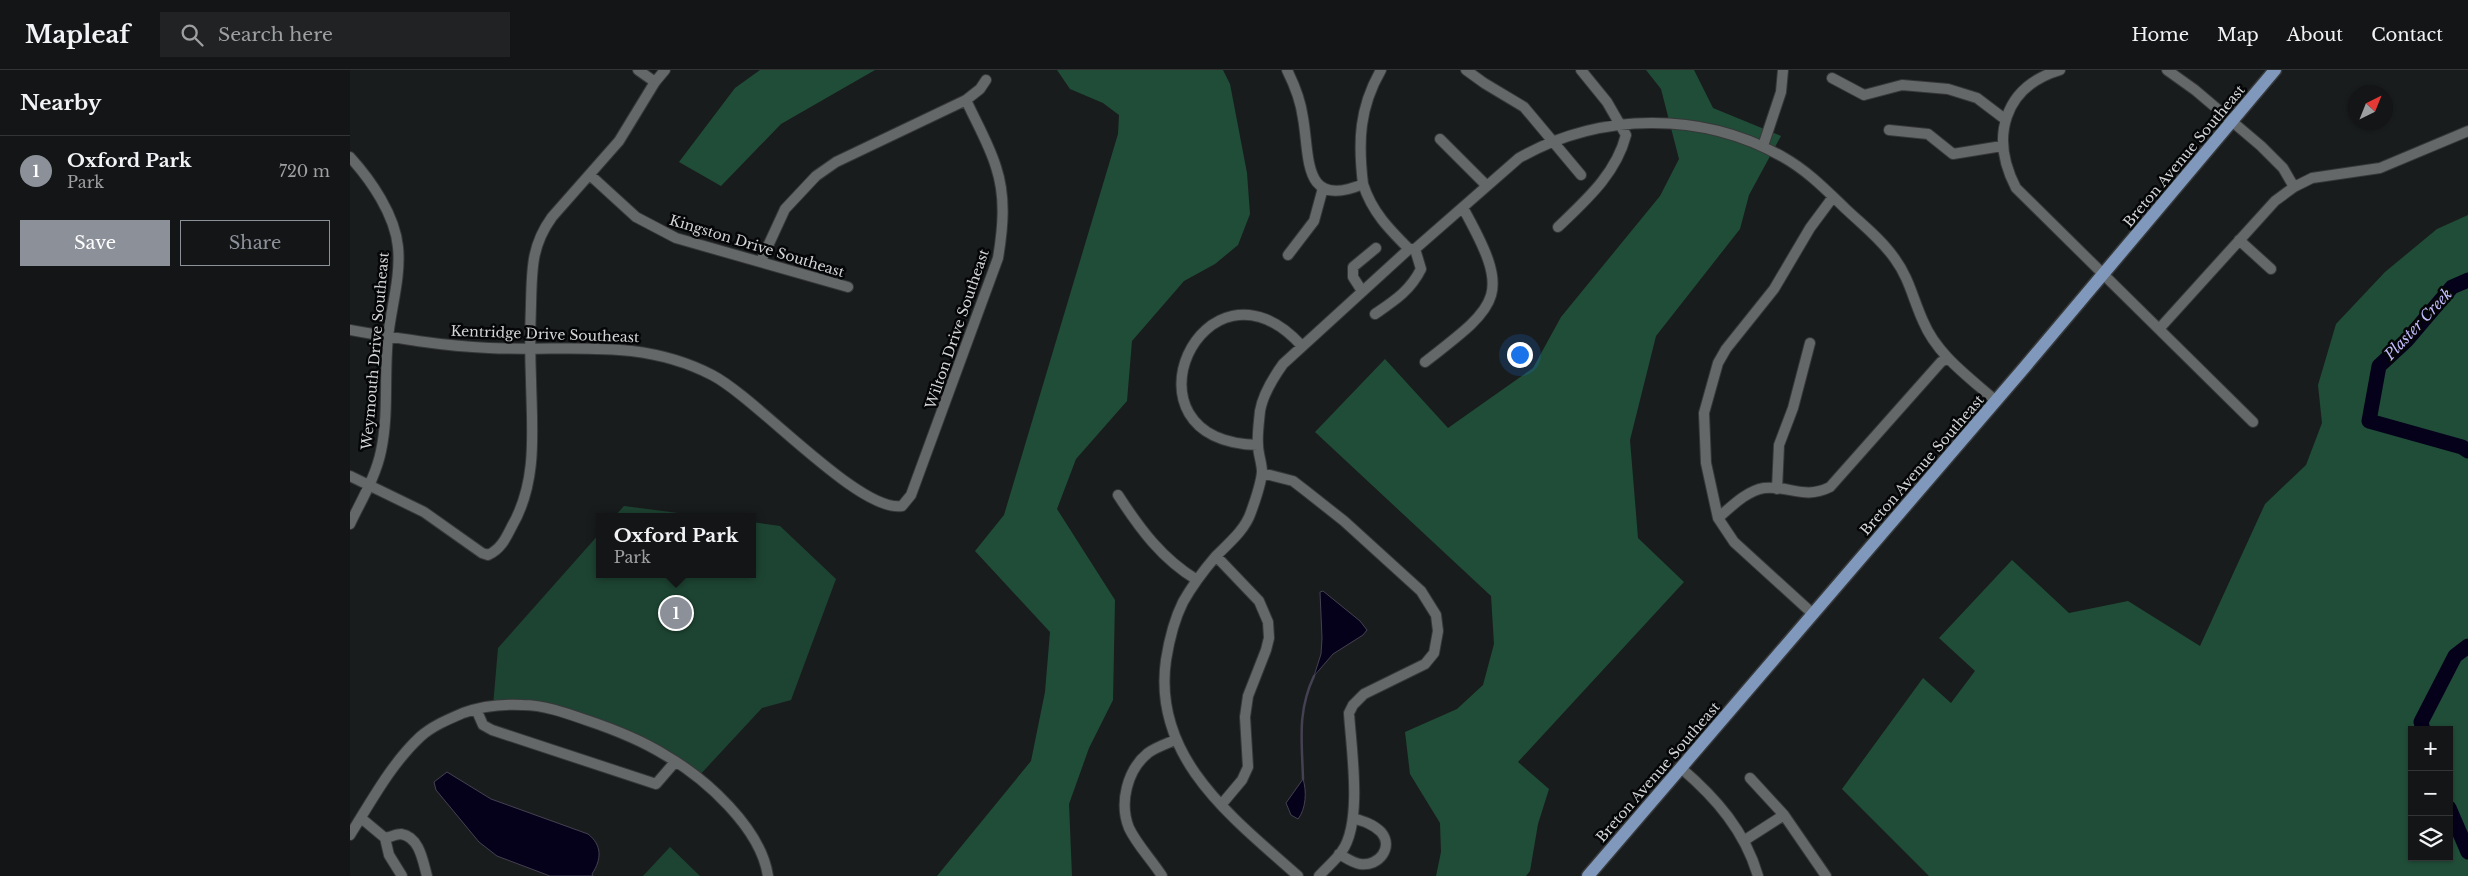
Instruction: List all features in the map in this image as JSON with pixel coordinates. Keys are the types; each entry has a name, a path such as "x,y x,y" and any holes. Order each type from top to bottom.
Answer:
{"main road":[{"name":"Breton Avenue Southeast","path":"1588,876 1996,401 2275,70"}],"street":[{"path":"638,70 655,82"},
{"path":"350,476 424,512 482,553 488,555 503,543 523,504 528,486 533,440 530,349 532,263 535,246 552,217 619,141 655,82 665,70"},
{"path":"1287,70 1303,116 1312,176 1323,188 1336,191 1352,189 1363,184"},
{"path":"1375,314 1408,291 1421,269 1412,249 1384,225 1367,198 1363,184 1359,142 1361,127 1368,97 1381,70"},
{"path":"1466,70 1524,106 1552,143 1581,176"},
{"path":"1558,227 1604,179 1617,161 1626,134 1607,102 1581,70"},
{"path":"1763,146 1781,92 1783,70"},
{"path":"2060,70 2045,75 2025,87 2013,102 2006,120 2002,155 2008,173 2016,188 2105,273 2253,422"},
{"path":"2167,70 2195,90 2276,160 2294,187"},
{"path":"1832,78 1864,95 1902,85 1948,89 1977,98 2006,120"},
{"path":"762,262 785,209 816,176 836,162 966,100 980,89 986,80"},
{"name":"Wilton Drive Southeast","path":"902,506 911,495 998,258 1003,223 1001,188 996,166 966,100"},
{"path":"1298,876 1221,806 1199,781 1175,740 1165,709 1164,679 1169,641 1182,604 1197,580 1216,556 1233,541 1251,514 1262,473 1258,445 1260,409 1271,382 1283,364 1301,345 1362,291 1464,208 1519,158 1552,143 1599,127 1652,122 1694,126 1763,146 1807,173 1884,245 1896,259 1906,276 1922,320 1948,358 1996,401"},
{"path":"1889,130 1928,134 1954,154 2002,146"},
{"path":"2159,329 2275,201 2294,187 2312,178 2380,168 2468,131"},
{"path":"1440,139 1487,186"},
{"name":"Weymouth Drive Southeast","path":"350,157 373,187 390,220 398,246 397,278 388,337 381,452 369,484 350,524"},
{"name":"Kingston Drive Southeast","path":"590,175 636,217 655,229 676,238 848,287"},
{"path":"1288,255 1314,221 1323,188"},
{"path":"1813,614 1734,542 1718,518 1706,463 1704,413 1718,363 1738,332 1774,289 1810,228 1833,197"},
{"path":"1425,362 1470,327 1484,312 1491,298 1492,269 1480,238 1464,208"},
{"path":"2239,240 2271,269"},
{"path":"1362,291 1353,277 1353,267 1376,248"},
{"path":"1258,445 1237,444 1221,440 1205,431 1188,412 1180,386 1184,360 1194,342 1214,323 1238,316 1254,315 1277,323 1288,330 1301,345"},
{"name":"Kentridge Drive Southeast","path":"350,330 458,346 530,349 605,347 643,351 712,375 759,408 851,486 888,506 902,506"},
{"path":"1777,489 1779,445 1793,408 1810,343"},
{"path":"1718,518 1754,491 1764,488 1811,493 1830,487 1941,362 1948,358"},
{"path":"1262,473 1293,481 1344,520 1421,591 1436,615 1438,630 1436,646 1430,659 1425,664 1364,694 1353,705 1349,713 1354,795 1353,818 1344,849 1318,876"},
{"path":"1118,495 1158,550 1176,568 1197,580"},
{"path":"1216,556 1258,601 1268,622 1269,638 1248,696 1245,716 1248,767 1242,780 1221,806"},
{"path":"350,836 389,775 421,736 442,722 476,709 525,704 564,712 615,730 675,762 714,792 753,836 767,866 768,876"},
{"path":"476,709 483,725 492,730 656,784 675,762"},
{"path":"1162,876 1130,828 1126,817 1124,800 1132,774 1138,763 1154,749 1175,740"},
{"path":"1681,768 1722,807 1745,840 1758,876"},
{"path":"1750,778 1784,815 1826,876"},
{"path":"1745,840 1784,815"},
{"path":"361,818 385,838 390,855 402,876"},
{"path":"1339,854 1359,864 1366,864 1383,855 1387,848 1385,837 1375,827 1353,818"},
{"path":"385,838 401,834 410,838 419,847 427,876"},
{"path":"1280,876 1287,866"}],"green space":[{"path":"760,70 875,70 781,124 721,186 679,162 735,88"},
{"path":"1057,70 1223,70 1230,84 1247,173 1250,214 1238,245 1215,264 1184,281 1132,341 1127,401 1076,459 1057,509 1115,600 1113,700 1089,748 1069,804 1072,876 937,876 1031,761 1045,692 1050,632 975,551 1004,515 1118,134 1119,115 1103,103 1070,89"},
{"path":"1646,70 1694,70 1713,108 1781,136 1749,195 1740,229 1656,336 1630,440 1638,538 1684,582 1518,762 1549,789 1538,824 1530,871 1526,876 1436,876 1441,852 1440,823 1410,774 1405,732 1457,709 1483,685 1494,644 1491,596 1315,432 1385,359 1448,428 1533,368 1561,317 1660,196 1679,159 1661,89"},
{"path":"2468,215 2468,876 1929,876 1842,789 1923,678 1951,703 1975,671 1939,638 2012,560 2069,613 2128,601 2200,646 2265,504 2306,465 2322,423 2318,385 2336,324 2385,272 2437,229"},
{"path":"624,506 678,513 618,513"},
{"path":"756,523 780,526 836,579 791,700 762,708 697,778 675,762 564,712 493,706 498,648 596,538 596,578 756,578"},
{"path":"670,847 700,876 643,876"}],"shaded area":[{"path":"1323,591 1360,621 1367,630 1363,635 1333,654 1314,676 1321,654 1320,592"},
{"path":"447,772 491,799 588,834 593,838 599,852 598,863 592,874 593,876 550,876 497,856 479,842 436,790 434,782"},
{"path":"1303,779 1305,800 1303,810 1298,819 1291,815 1286,803"}],"waterway":[{"name":"Plaster Creek","path":"2468,280 2452,287 2407,340 2379,366 2369,421 2462,447 2468,451"},
{"name":"Plaster Creek","path":"2422,726 2421,722 2455,656 2468,646"},
{"path":"1303,779 1303,714 1314,676"},
{"name":"Plaster Creek","path":"2452,816 2468,852"}],"place":[{"name":"Oxford Park","path":"676,613"}]}
